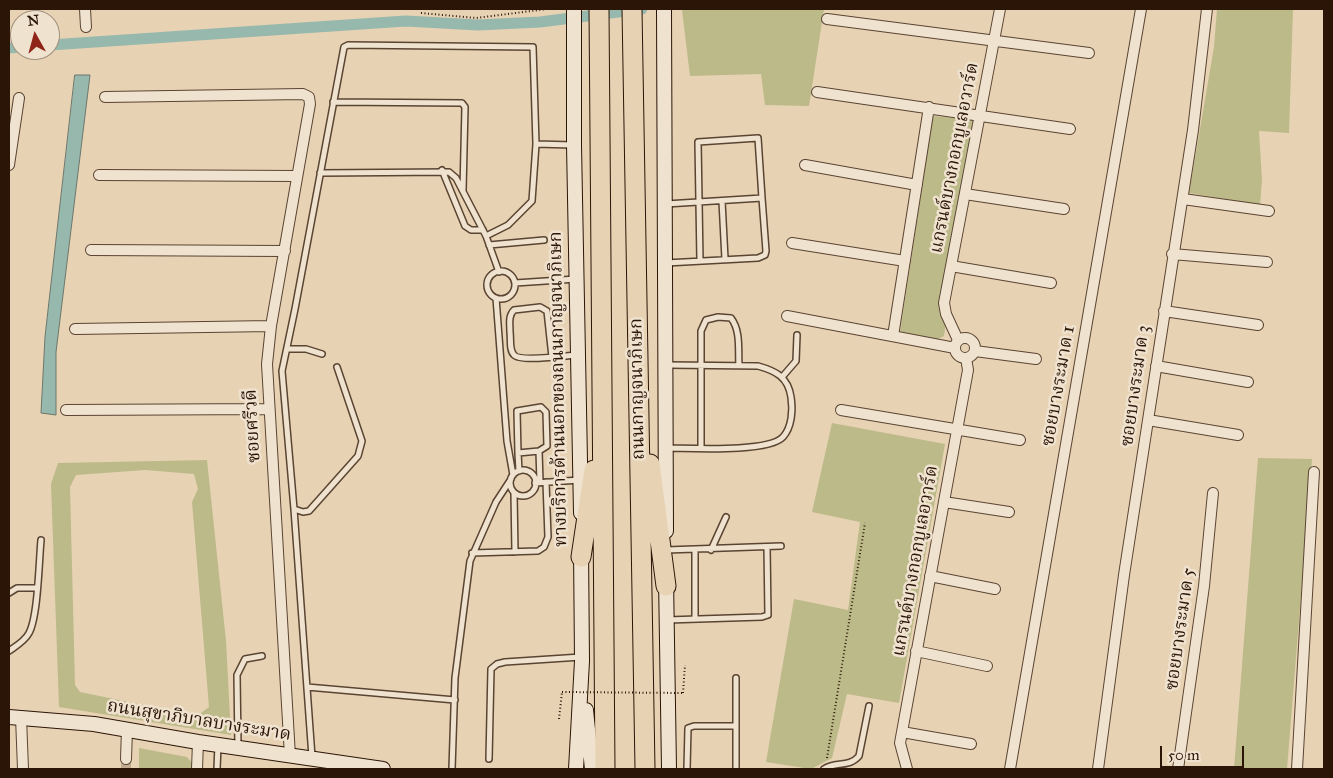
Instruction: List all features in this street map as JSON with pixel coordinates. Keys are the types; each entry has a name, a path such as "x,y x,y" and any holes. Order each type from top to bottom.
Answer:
{"highway":[{"name":"ถนนกาญจนาภิเษก","path":"600,9 605,769"},
{"name":"ถนนกาญจนาภิเษก","path":"632,9 644,769"},
{"path":"638,373 666,586"},
{"path":"581,557 603,411"}],"main road":[{"name":"ทางบริการด้านนอกของถนนกาญจนาภิเษก","path":"574,9 574,145 582,659 576,769"},
{"path":"664,9 667,365 665,448 666,620 669,769"},
{"path":"582,659 592,769"},
{"path":"661,769 667,682"},
{"name":"ถนนสุขาภิบาลบางระมาด","path":"15,717 59,719 318,762 383,769"}],"street":[{"path":"85,9 86,26"},
{"name":"แกรนด์บางกอกบูเลอวาร์ด","path":"957,344 944,303 1000,9"},
{"name":"ซอยบางระมาด 1","path":"1010,769 1141,9"},
{"name":"ซอยบางระมาด 3","path":"1098,769 1172,254 1183,199 1207,9"},
{"path":"827,19 1088,53"},
{"path":"817,92 980,114 1070,129"},
{"name":"ซอยศรีวดี","path":"105,97 303,94 309,97 310,104 267,364 268,408 290,756"},
{"path":"9,165 19,98"},
{"path":"893,336 929,107"},
{"path":"805,165 917,185"},
{"path":"99,175 297,176"},
{"path":"965,194 1064,209"},
{"path":"1183,199 1269,211"},
{"path":"792,243 905,261"},
{"path":"91,250 285,251"},
{"path":"1172,254 1267,262"},
{"path":"951,266 1051,283"},
{"path":"1164,311 1258,326"},
{"path":"787,316 893,336 957,344"},
{"path":"75,329 272,326"},
{"path":"964,337 971,339 975,345 975,350 972,355 966,358 959,356 957,344 964,337"},
{"path":"975,350 1036,359"},
{"name":"แกรนด์บางกอกบูเลอวาร์ด","path":"907,769 900,743 968,370 966,358"},
{"path":"1156,366 1248,382"},
{"path":"66,410 268,408"},
{"path":"841,410 1020,440"},
{"path":"1148,420 1238,435"},
{"path":"1297,769 1314,472"},
{"name":"ซอยบางระมาด 5","path":"1178,769 1204,586 1213,493"},
{"path":"944,502 1009,512"},
{"path":"930,576 995,589"},
{"path":"916,651 987,666"},
{"path":"15,717 22,769"},
{"path":"126,759 127,729"},
{"path":"902,732 971,744"},
{"path":"197,769 198,742"}],"lane":[{"path":"318,762 307,687 282,372 288,349 342,50 348,45 533,47 536,144 532,201 508,225 486,236"},
{"path":"333,102 462,103 465,107 463,191"},
{"path":"666,262 700,261 758,258 765,255 758,138 698,142 700,261"},
{"path":"536,144 574,145"},
{"path":"320,173 442,170 455,176 486,236 499,272"},
{"path":"442,170 465,226 471,230 483,230"},
{"path":"665,204 762,198"},
{"path":"722,200 725,259"},
{"path":"490,245 544,240"},
{"path":"499,272 508,274 514,283 514,290 509,297 496,298 489,292 488,284 491,276 499,272"},
{"path":"514,283 576,278"},
{"path":"496,298 507,441 512,477 510,487 520,496 528,494 541,482 580,480"},
{"path":"552,357 547,311 540,307 514,310 510,319 514,356 520,358 552,357 577,355"},
{"path":"701,448 702,324 706,320 731,318 738,329 739,366"},
{"path":"783,376 796,361 797,335"},
{"path":"288,349 306,349 322,354"},
{"path":"665,448 754,447 772,443 782,437 790,424 793,410 790,392 783,376 758,366 701,367 667,365"},
{"path":"294,509 303,512 309,511 358,456 362,447 362,441 337,367"},
{"path":"518,453 539,452 547,446 546,412 541,407 517,411 518,453 519,471"},
{"path":"472,553 538,551 546,545 548,539 539,452"},
{"path":"452,769 457,663 472,553 496,502 512,477 519,471"},
{"path":"519,471 532,474 541,482"},
{"path":"514,492 515,552"},
{"path":"712,550 726,517"},
{"path":"9,651 30,633 37,588 41,540"},
{"path":"666,550 712,550 781,546"},
{"path":"666,620 762,617 768,615 767,547"},
{"path":"695,550 695,619"},
{"path":"9,593 17,588 37,588"},
{"path":"238,748 237,676 245,659 262,656"},
{"path":"489,759 491,669 497,664 505,662 582,659"},
{"path":"736,678 736,769"},
{"path":"307,687 454,700"},
{"path":"824,768 847,764 859,756 869,706"},
{"path":"687,769 688,728 694,726 736,726"},
{"path":"217,769 218,745"}],"path":[{"path":"421,13 476,18 547,9"},
{"path":"824,768 864,523"},
{"path":"559,719 562,692 682,693 685,665"}],"shaded area":[{"path":"824,9 809,106 765,105 761,74 690,76 682,10"},
{"path":"1217,9 1293,9 1289,133 1259,131 1262,180 1260,205 1189,193 1214,47"},
{"path":"933,116 974,120 944,336 936,340 900,332"},
{"path":"832,423 945,444 899,703 847,694 832,758 811,769 766,762 794,599 848,610 860,522 812,512"},
{"path":"1258,458 1312,459 1287,769 1234,769"},
{"path":"207,460 226,641 231,735 59,707 51,484 58,463","holes":["145,470 194,474 198,489 192,502 209,707 197,716 80,692 75,685 70,487 76,475"]},
{"path":"139,748 187,757 192,763 192,769 139,769"}],"water":[{"path":"75,75 90,75 56,352 56,415 41,413 45,337"}],"waterway":[{"path":"60,44 406,21 478,25 540,22 642,9"}],"tunnel":[{"path":"126,759 126,769"}]}
